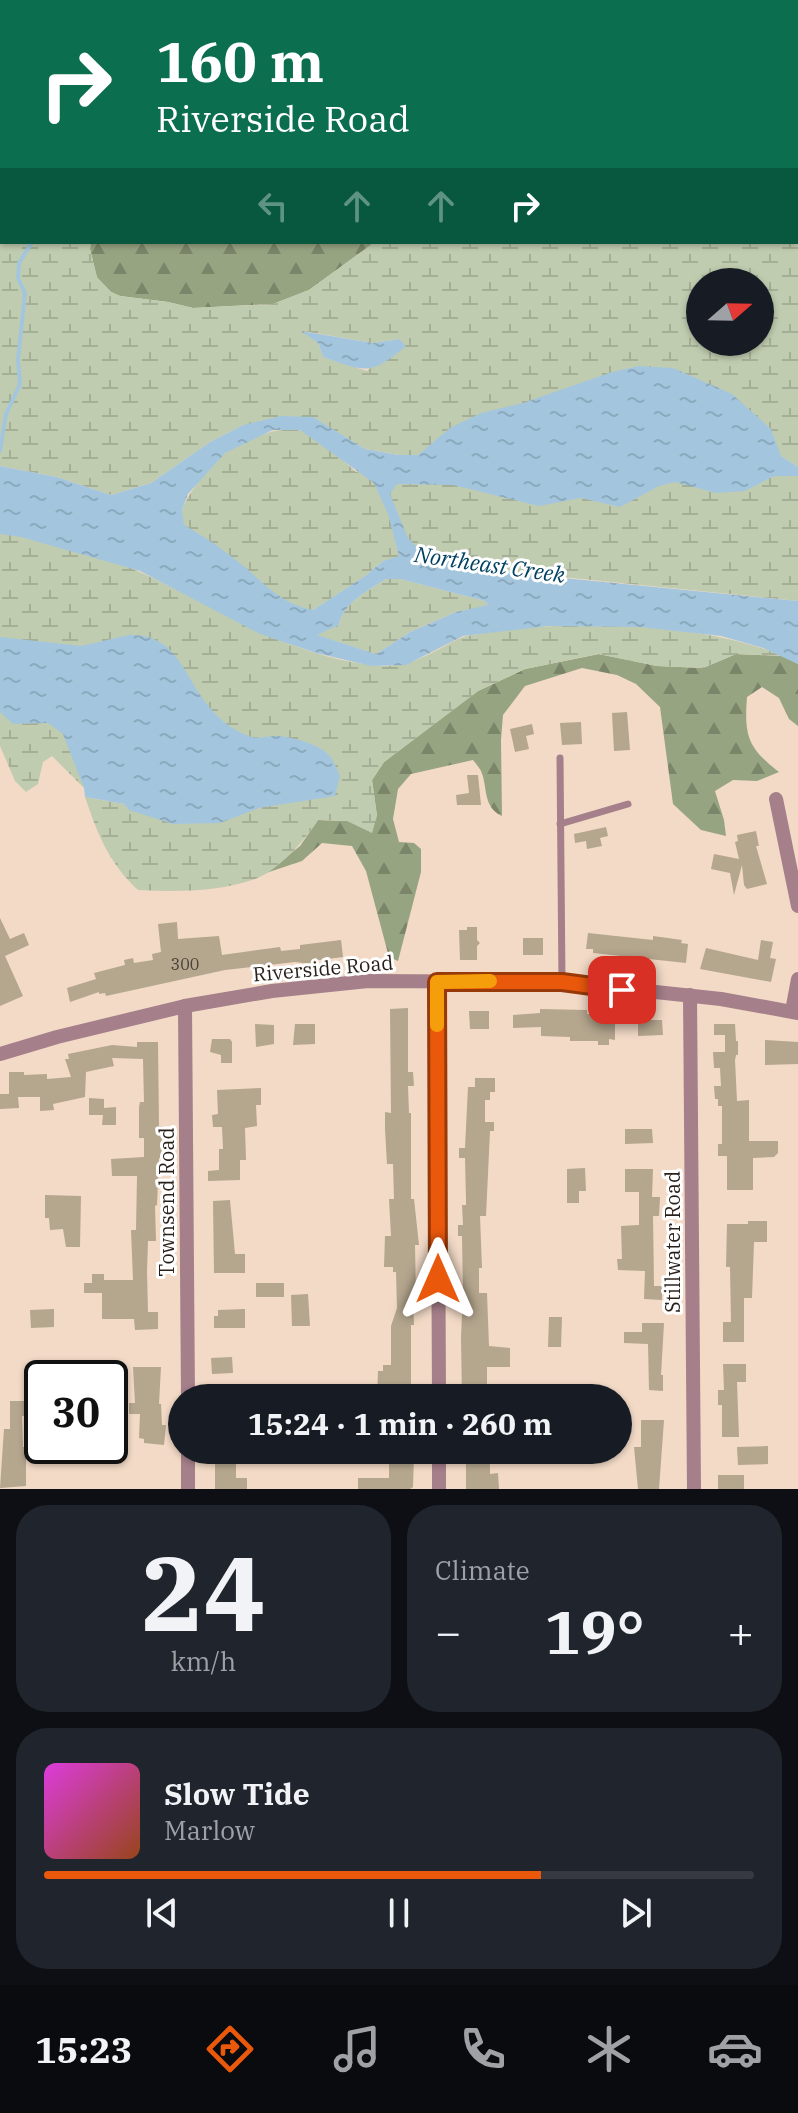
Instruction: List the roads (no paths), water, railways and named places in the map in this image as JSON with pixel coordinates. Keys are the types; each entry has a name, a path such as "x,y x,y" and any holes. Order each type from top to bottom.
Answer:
{"street":[{"path":"776,799 798,906"},
{"path":"795,1012 798,979"},
{"name":"Riverside Road","path":"0,1054 185,1006 324,984 368,981 562,982 690,995 795,1012"},
{"path":"437,982 439,1384"},
{"name":"Stillwater Road","path":"690,995 694,1489"},
{"name":"Townsend Road","path":"185,1006 188,1384"},
{"path":"188,1464 188,1489"},
{"path":"439,1464 439,1489"}],"lane":[{"path":"560,758 562,982"},
{"path":"560,824 628,804"}],"water":[{"path":"301,331 373,343 399,339 406,346 375,367 359,368 323,357 318,343"},
{"path":"639,366 673,368 732,394 771,429 781,456 798,467 798,476 774,476 745,491 716,493 675,482 659,486 620,507 581,498 539,506 453,485 397,484 390,494 408,538 423,553 453,562 533,575 798,601 798,664 763,648 721,636 640,627 549,626 463,636 406,665 371,666 316,653 260,634 140,571 21,537 0,534 0,466 57,477 111,495 151,483 210,442 243,425 281,416 313,417 365,449 418,455 450,428 481,413 523,403 612,372","holes":["273,430 300,430 374,483 388,514 399,556 383,561 313,610 282,598 227,553 184,525 182,510 188,494 225,453","386,579 400,579 485,601 488,605 456,612 410,632 376,654 317,635 339,625 351,604"]},
{"path":"129,635 144,636 166,646 208,706 237,731 254,738 276,736 296,739 323,750 332,759 340,776 335,796 259,808 220,823 173,824 129,810 124,804 85,797 63,734 48,723 13,724 0,712 0,637 81,646"}],"waterway":[{"path":"0,451 6,414 20,384 18,360 25,293 18,278 19,263 31,244"}],"water label":[{"name":"Northeast Creek","path":"490,564"}]}
